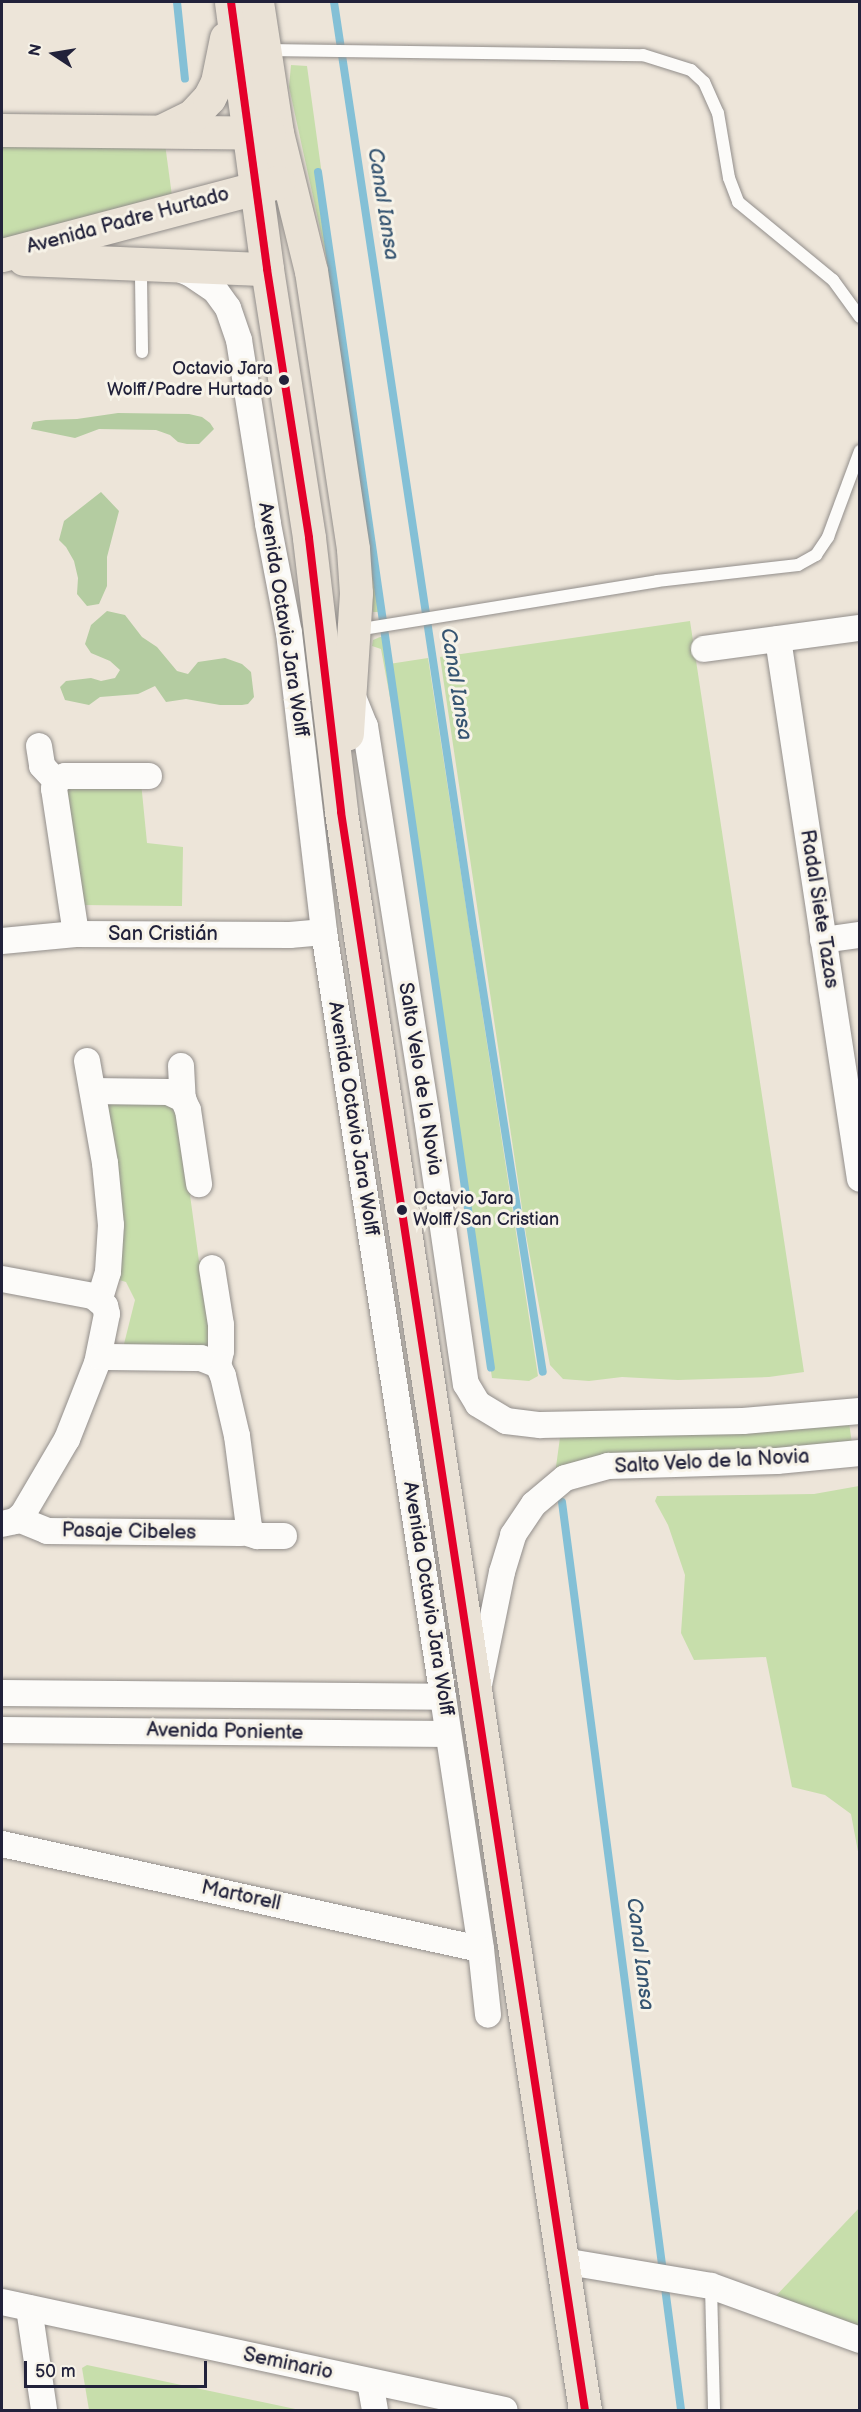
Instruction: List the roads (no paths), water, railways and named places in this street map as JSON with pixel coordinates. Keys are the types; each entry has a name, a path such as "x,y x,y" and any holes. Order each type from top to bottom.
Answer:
{"main road":[{"path":"2,130 262,133 262,50 240,3"},
{"path":"159,132 192,116 209,98 222,64 240,3"},
{"name":"Avenida Octavio Jara Wolff","path":"240,3 262,133 256,188 309,538 341,812 585,2410"},
{"name":"Avenida Octavio Jara Wolff","path":"262,133 289,180 311,271 353,549 356,593 347,745 349,783 341,812"},
{"name":"Avenida Padre Hurtado","path":"2,256 289,180"},
{"name":"Avenida Padre Hurtado","path":"2,256 267,269"}],"street":[{"name":"Avenida Octavio Jara Wolff","path":"148,264 191,274 214,290 228,308 239,340 268,524 289,633 324,932 443,1697 481,1949 488,2015"},
{"path":"704,650 860,628"},
{"name":"Radal Siete Tazas","path":"778,639 823,940 853,1097 860,1179"},
{"name":"Salto Velo de la Novia","path":"350,691 365,726 466,1384 478,1404 506,1421 540,1425 743,1421 860,1411"},
{"path":"39,746 42,766 56,781"},
{"path":"76,934 54,789 56,781 65,776 149,776"},
{"name":"San Cristián","path":"2,941 76,934 290,935 324,932"},
{"path":"823,940 860,935"},
{"path":"2,1279 86,1294 99,1299 108,1272 111,1225 105,1163 87,1060"},
{"path":"181,1066 183,1099 188,1110 199,1184"},
{"path":"93,1091 168,1092 183,1099"},
{"path":"212,1268 221,1325 221,1351 218,1365 223,1376 239,1446 250,1520 249,1527 244,1532"},
{"name":"Pasaje Cibeles","path":"99,1299 105,1306 107,1325 99,1357 67,1439 41,1486 10,1522 46,1531 244,1532 257,1536 284,1536"},
{"path":"99,1357 201,1358 218,1365"},
{"name":"Salto Velo de la Novia","path":"476,1703 502,1572 513,1535 534,1504 565,1478 608,1467 777,1461 860,1453"},
{"name":"Avenida Poniente","path":"2,1693 443,1697"},
{"name":"Avenida Poniente","path":"2,1730 448,1734"},
{"name":"Martorell","path":"2,1844 481,1949"},
{"path":"563,2261 638,2276 683,2280 711,2286 860,2340"},
{"name":"Seminario","path":"2,2302 505,2410"},
{"path":"29,2308 44,2410"},
{"path":"370,2382 375,2410"}],"lane":[{"path":"262,50 643,55 691,70 704,82 718,113 729,178 738,202 833,280 860,316"},
{"path":"142,352 141,277 148,264"},
{"path":"354,631 657,581 798,565 816,555 828,537 860,451"},
{"path":"711,2286 714,2410"}],"waterway":[{"path":"177,2 185,79"},
{"name":"Canal Iansa","path":"334,2 474,933 543,1372"},
{"path":"318,172 491,1368"},
{"name":"Canal Iansa","path":"562,1502 681,2410"}],"place":[{"name":"Octavio Jara Wolff/Padre Hurtado","path":"284,380"},
{"name":"Octavio Jara Wolff/San Cristian","path":"402,1210"}]}
